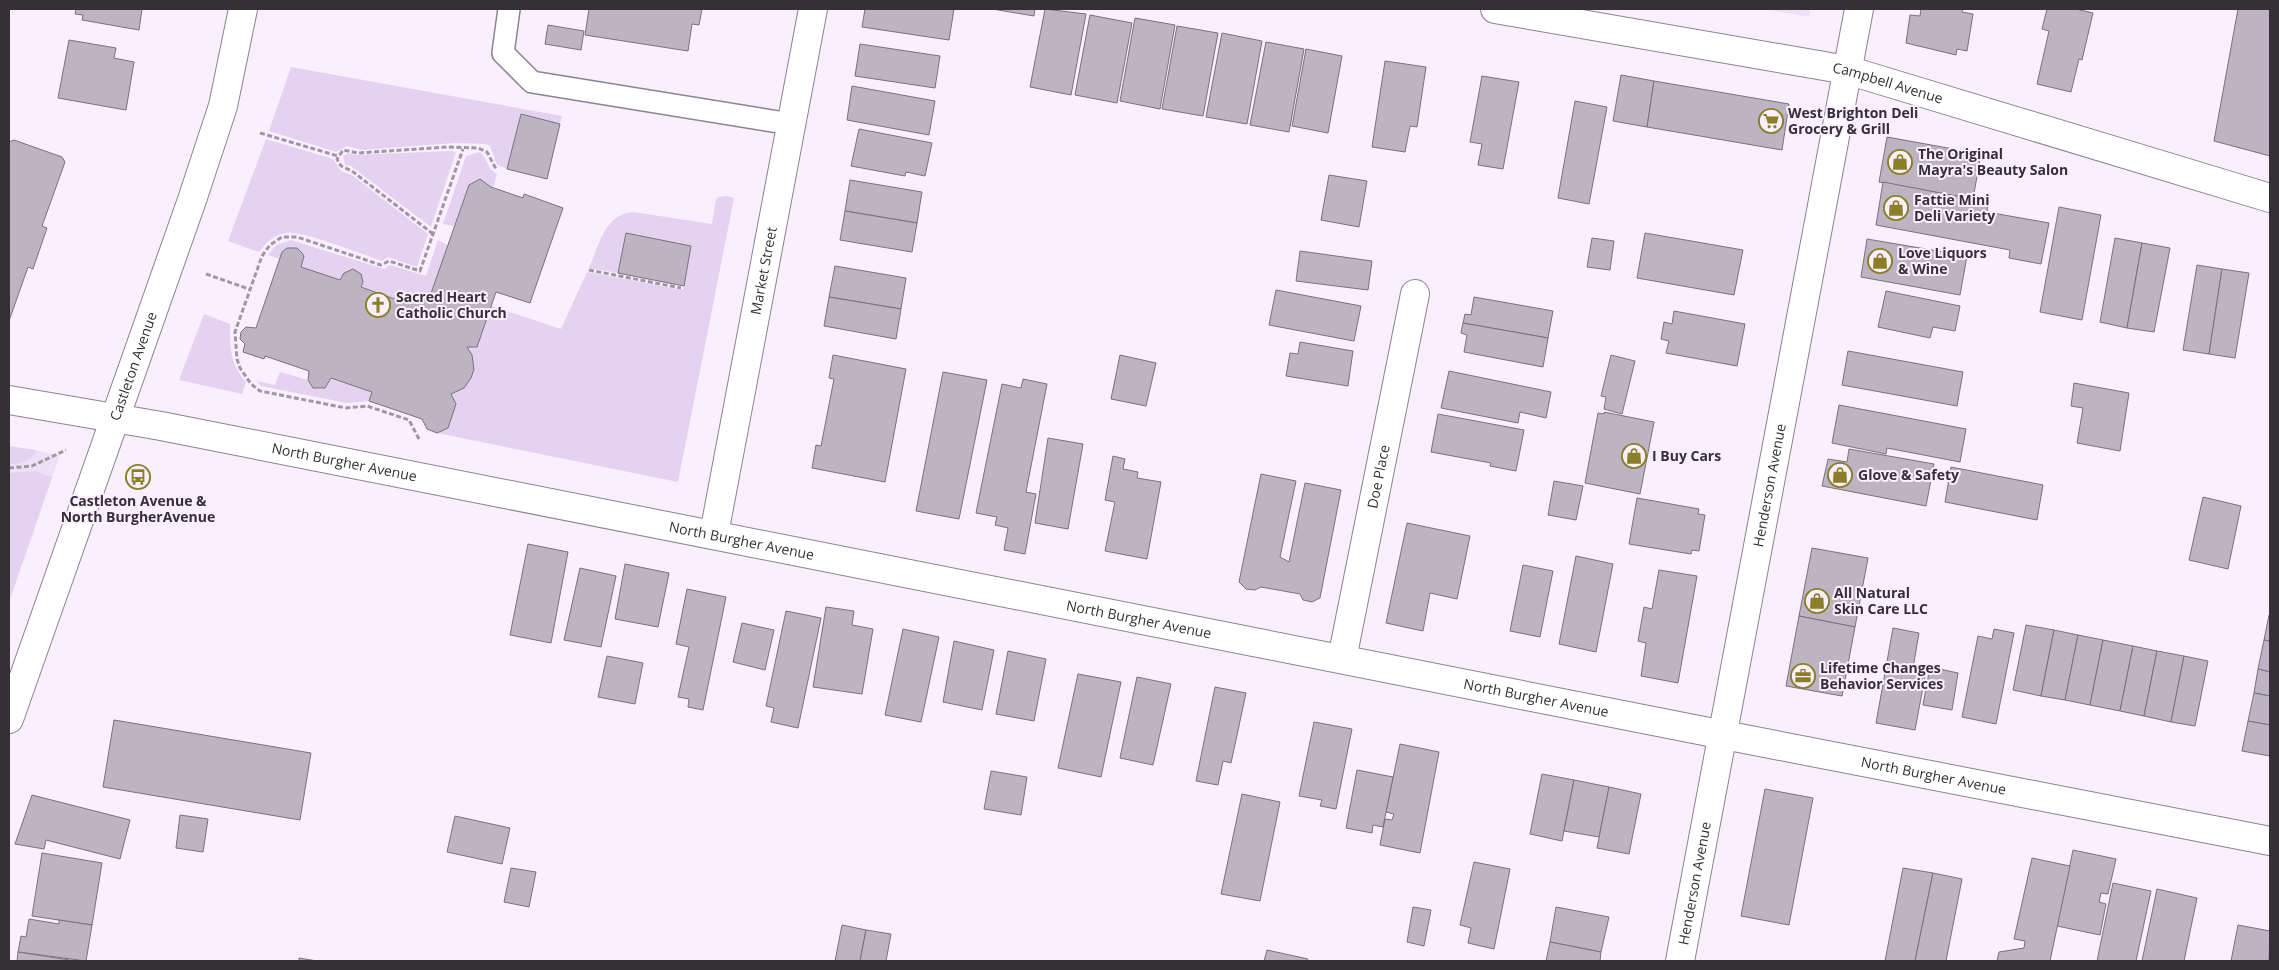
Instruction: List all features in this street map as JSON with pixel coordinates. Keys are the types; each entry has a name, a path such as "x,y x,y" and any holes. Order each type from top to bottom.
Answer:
{"street":[{"name":"Castleton Avenue","path":"9,719 223,106 243,9"},
{"name":"Market Street","path":"714,534 812,9"},
{"name":"Campbell Avenue","path":"1495,9 1847,70 2270,198"},
{"name":"Henderson Avenue","path":"1680,961 1859,9"},
{"name":"Doe Place","path":"1342,659 1415,294"},
{"name":"North Burgher Avenue","path":"9,400 115,418 714,534 1724,735 2270,841"}],"lane":[{"path":"510,9 502,53 532,82 791,124"}],"path":[{"path":"260,133 338,156"},
{"path":"338,156 343,150 358,153 447,146 478,148 487,152 496,170"},
{"path":"419,439 410,420 367,406 346,408 266,394 251,384 240,368 235,345 236,324 262,256 270,245 282,237 297,237 381,265 389,261 420,271 462,149"},
{"path":"338,156 341,166 352,171 433,234"},
{"path":"589,270 681,288"},
{"path":"206,274 249,290"},
{"path":"9,468 32,466 66,450"}],"shaded area":[{"path":"1763,9 1810,9 1809,17"},
{"path":"291,67 562,116 560,124 521,115 507,169 497,165 490,146 486,144 455,143 362,150 347,146 336,152 269,131"},
{"path":"266,139 333,159 341,171 352,175 428,234 417,267 388,257 382,261 318,239 294,233 274,237 259,252 228,241"},
{"path":"456,152 431,227 351,166 345,165 343,156 349,153 355,155"},
{"path":"480,152 491,169 497,174 493,188 480,179 469,185 454,226 443,224 466,156"},
{"path":"726,196 734,198 678,482 437,433 456,404 451,394 465,387 472,375 472,362 467,347 477,347 491,306 561,329 587,272 683,290 691,246 626,233 618,273 589,268 604,232 616,218 623,214 633,212 712,224 716,199"},
{"path":"291,240 384,269 390,265 426,276 438,240 448,245 428,302 406,294 403,302 361,287 363,282 361,274 353,269 344,273 340,280 301,267 304,256 297,248 287,248 280,259 268,255 276,245"},
{"path":"204,314 230,324 232,355 237,369 246,382 242,394 179,380"},
{"path":"280,372 308,380 317,389 325,388 331,378 372,392 369,401 347,403 261,386 257,381 275,385"},
{"path":"9,446 60,455 9,602"},
{"path":"9,446 36,450 29,460 22,463 9,464"},
{"path":"36,471 52,477 9,602 9,473"}],"building":[{"path":"76,9 142,9 139,30 82,20 83,15 75,14"},
{"path":"589,9 702,9 699,25 692,24 688,51 585,35"},
{"path":"865,9 954,9 949,40 862,27"},
{"path":"992,9 1035,9 1034,16"},
{"path":"1045,9 1086,14 1071,95 1030,87"},
{"path":"1921,9 1963,9 1962,12 1973,14 1967,51 1957,49 1956,55 1906,43 1910,15 1920,16"},
{"path":"2047,9 2076,9 2093,13 2082,60 2079,59 2071,92 2037,84 2049,31 2042,29"},
{"path":"2238,9 2270,9 2270,156 2214,141"},
{"path":"1090,15 1132,23 1117,103 1075,95"},
{"path":"1135,18 1175,25 1160,109 1120,101"},
{"path":"548,25 584,31 581,50 545,44"},
{"path":"1177,26 1218,33 1203,116 1162,109"},
{"path":"1222,33 1262,41 1247,124 1206,117"},
{"path":"69,40 116,48 114,58 134,62 126,110 58,98"},
{"path":"1266,42 1304,49 1289,132 1250,125"},
{"path":"860,44 940,56 935,88 855,76"},
{"path":"1306,49 1342,56 1328,133 1292,126"},
{"path":"1385,61 1426,67 1417,127 1410,126 1405,152 1372,147"},
{"path":"1621,75 1654,81 1647,127 1613,121"},
{"path":"1482,76 1519,82 1503,169 1478,165 1482,144 1470,142"},
{"path":"1654,81 1789,104 1782,150 1647,127"},
{"path":"852,86 935,101 929,135 847,120"},
{"path":"1575,101 1607,107 1589,204 1558,198"},
{"path":"521,114 560,124 547,179 507,169"},
{"path":"859,129 932,143 925,176 906,172 905,176 851,166"},
{"path":"1887,137 1981,154 1973,199 1879,182"},
{"path":"14,140 62,157 65,162 42,226 47,228 33,269 28,267 9,321 9,142"},
{"path":"1329,175 1367,181 1359,227 1321,220"},
{"name":"Sacred Heart Catholic Church","path":"480,179 491,187 523,198 524,194 563,208 530,303 496,292 477,347 467,347 472,355 474,369 471,378 464,388 451,394 456,404 448,428 437,433 427,429 422,419 369,401 372,392 331,378 325,388 313,388 308,380 309,371 265,356 264,359 243,352 245,344 240,339 241,332 246,327 256,328 282,252 287,248 297,248 302,253 304,256 301,267 340,280 344,273 353,269 361,274 363,282 361,287 403,302 406,294 428,302 469,185"},
{"path":"850,180 922,192 917,223 845,211"},
{"path":"1883,182 1988,202 1987,212 2049,223 2041,264 2009,258 2010,250 1876,225"},
{"path":"2059,207 2101,215 2082,320 2040,312"},
{"path":"845,211 917,223 912,252 840,240"},
{"path":"626,233 691,246 684,286 618,273"},
{"path":"1645,233 1743,250 1734,295 1637,278"},
{"path":"1592,238 1614,241 1610,270 1587,267"},
{"path":"2115,238 2142,243 2127,328 2100,322"},
{"path":"1867,239 1967,256 1960,295 1861,277"},
{"path":"2142,243 2170,248 2154,332 2127,328"},
{"path":"1300,251 1372,261 1368,290 1296,281"},
{"path":"2197,265 2222,269 2209,354 2183,350"},
{"path":"835,266 906,278 901,309 829,297"},
{"path":"2222,269 2249,273 2235,358 2209,354"},
{"path":"1276,290 1361,306 1354,341 1269,325"},
{"path":"1886,291 1960,306 1955,331 1933,327 1930,338 1878,327"},
{"path":"829,297 901,309 896,339 824,326"},
{"path":"1474,297 1553,311 1548,338 1463,323 1465,314 1471,315"},
{"path":"1674,311 1745,324 1737,366 1666,353 1669,341 1661,339 1664,322 1672,324"},
{"path":"1463,323 1548,338 1543,367 1464,352 1467,335 1461,333"},
{"path":"1300,342 1353,351 1348,386 1286,376 1290,353 1298,354"},
{"path":"1848,351 1963,372 1957,406 1842,385"},
{"path":"833,355 906,369 885,482 812,468 816,445 821,446 834,379 829,378"},
{"path":"1120,355 1156,363 1146,406 1111,399"},
{"path":"1611,355 1635,361 1622,414 1604,409 1606,397 1601,396"},
{"path":"1449,371 1551,392 1546,418 1520,412 1518,423 1441,408"},
{"path":"943,372 987,380 959,519 916,511"},
{"path":"1023,379 1047,384 1026,492 1036,494 1025,554 1004,550 1008,528 995,525 997,517 976,513 1002,384 1021,388"},
{"path":"2074,383 2129,393 2120,451 2077,443 2083,408 2071,406"},
{"path":"1839,405 1966,429 1960,462 1887,448 1886,454 1832,443"},
{"path":"1604,412 1654,422 1640,494 1585,483 1598,413 1604,414"},
{"path":"1438,414 1524,430 1516,471 1490,466 1491,463 1431,452"},
{"path":"1048,438 1083,444 1068,529 1035,523"},
{"path":"1849,449 1934,464 1926,506 1822,486 1828,459 1847,462"},
{"path":"1113,456 1125,459 1123,469 1138,472 1137,478 1161,482 1147,559 1105,551 1115,502 1105,500"},
{"path":"1951,467 2043,485 2037,520 1945,502"},
{"path":"1261,474 1296,481 1280,557 1289,562 1305,483 1341,490 1320,598 1312,602 1303,600 1300,594 1261,587 1255,590 1246,589 1239,582"},
{"path":"1554,481 1583,486 1576,520 1548,515"},
{"path":"2203,497 2241,506 2228,569 2189,560"},
{"path":"1637,498 1699,509 1698,514 1705,515 1699,551 1692,550 1691,554 1629,544"},
{"path":"1407,523 1470,536 1457,599 1430,593 1423,631 1386,623"},
{"path":"528,544 568,552 551,643 510,635"},
{"path":"1812,548 1868,558 1855,627 1799,616"},
{"path":"1576,556 1613,564 1596,652 1559,644"},
{"path":"625,564 669,573 658,627 615,619"},
{"path":"1523,565 1553,571 1540,637 1510,631"},
{"path":"580,568 616,576 601,647 564,640"},
{"path":"1659,570 1697,576 1678,683 1641,676 1646,643 1638,641 1644,607 1652,609"},
{"path":"687,589 726,597 703,710 688,707 689,699 678,697 689,647 676,644"},
{"path":"826,607 854,611 852,625 873,629 862,694 813,687"},
{"path":"786,611 821,618 798,728 771,722 774,708 766,706"},
{"path":"2270,615 2270,641 2264,640"},
{"path":"1799,616 1855,627 1842,696 1786,686"},
{"path":"742,623 774,630 765,670 733,662"},
{"path":"2026,625 2054,630 2041,696 2013,690"},
{"path":"1893,628 1919,633 1913,668 1926,671 1915,730 1876,723"},
{"path":"903,629 939,637 921,722 885,715"},
{"path":"1994,629 2014,633 1996,724 1962,717 1978,636 1992,639"},
{"path":"2054,630 2078,635 2065,700 2041,696"},
{"path":"2078,635 2103,640 2090,705 2065,700"},
{"path":"2103,640 2133,646 2120,711 2090,705"},
{"path":"2264,640 2270,641 2270,672 2258,669"},
{"path":"954,641 994,650 982,710 943,702"},
{"path":"2133,646 2157,651 2144,716 2120,711"},
{"path":"1008,651 1046,659 1034,721 996,714"},
{"path":"2157,651 2184,656 2171,722 2144,716"},
{"path":"607,656 643,663 635,704 598,697"},
{"path":"2184,656 2208,661 2195,726 2171,722"},
{"path":"1930,667 1958,673 1952,710 1923,705"},
{"path":"2258,669 2270,672 2270,696 2254,693"},
{"path":"1078,674 1121,682 1101,777 1058,768"},
{"path":"1137,677 1171,684 1153,765 1120,758"},
{"path":"1215,687 1246,693 1231,763 1223,761 1218,785 1196,781"},
{"path":"2254,693 2270,696 2270,725 2248,721"},
{"path":"114,720 311,753 300,820 103,787"},
{"path":"2248,721 2270,725 2270,756 2242,751"},
{"path":"1314,722 1352,729 1336,809 1320,806 1322,800 1299,796"},
{"path":"1400,744 1439,752 1420,853 1380,845 1385,819 1392,820 1394,814 1386,812"},
{"path":"1357,770 1393,777 1383,827 1373,825 1372,833 1346,828"},
{"path":"991,771 1027,777 1021,815 984,809"},
{"path":"1542,774 1574,780 1562,841 1530,834"},
{"path":"1574,780 1609,787 1599,837 1564,831"},
{"path":"1609,787 1641,794 1629,854 1597,848"},
{"path":"1765,789 1813,798 1789,925 1741,916"},
{"path":"1242,794 1280,802 1260,901 1221,894"},
{"path":"32,795 130,820 120,859 46,840 44,849 15,844"},
{"path":"180,815 208,819 203,852 176,848"},
{"path":"455,816 510,828 502,864 447,852"},
{"path":"2073,850 2116,859 2108,894 2101,893 2099,902 2106,904 2100,935 2057,926"},
{"path":"42,853 102,863 92,925 32,916"},
{"path":"2032,858 2070,866 2050,961 1997,961 1999,952 2024,948 2025,941 2014,939"},
{"path":"1474,862 1510,869 1494,949 1468,943 1471,928 1460,925"},
{"path":"511,868 536,872 529,907 504,902"},
{"path":"1903,868 1933,873 1915,961 1885,961"},
{"path":"1933,873 1962,879 1946,961 1915,961"},
{"path":"2113,883 2151,891 2136,961 2097,961"},
{"path":"2157,889 2197,898 2184,961 2142,961"},
{"path":"1413,907 1431,910 1424,946 1407,942"},
{"path":"1556,907 1609,917 1601,952 1550,942"},
{"path":"29,919 59,924 59,920 92,925 86,961 18,952 21,936 26,937"},
{"path":"842,925 866,930 860,961 835,961"},
{"path":"2238,925 2270,931 2269,961 2231,961"},
{"path":"866,930 891,934 886,961 860,961"},
{"path":"1550,942 1601,952 1600,961 1546,961"},
{"path":"1267,950 1308,959 1307,961 1264,961"},
{"path":"18,952 76,961 17,961"},
{"path":"299,958 317,961 299,961"}],"place":[{"name":"West Brighton Deli Grocery & Grill","path":"1771,121"},
{"name":"The Original Mayra's Beauty Salon","path":"1900,162"},
{"name":"Fattie Mini Deli Variety","path":"1896,208"},
{"name":"Love Liquors & Wine","path":"1880,261"},
{"name":"Sacred Heart Catholic Church","path":"378,305"},
{"name":"I Buy Cars","path":"1634,456"},
{"name":"Glove & Safety","path":"1840,475"},
{"name":"Castleton Avenue & North BurgherAvenue","path":"138,477"},
{"name":"All Natural Skin Care LLC","path":"1817,601"},
{"name":"Lifetime Changes Behavior Services","path":"1803,676"}]}
